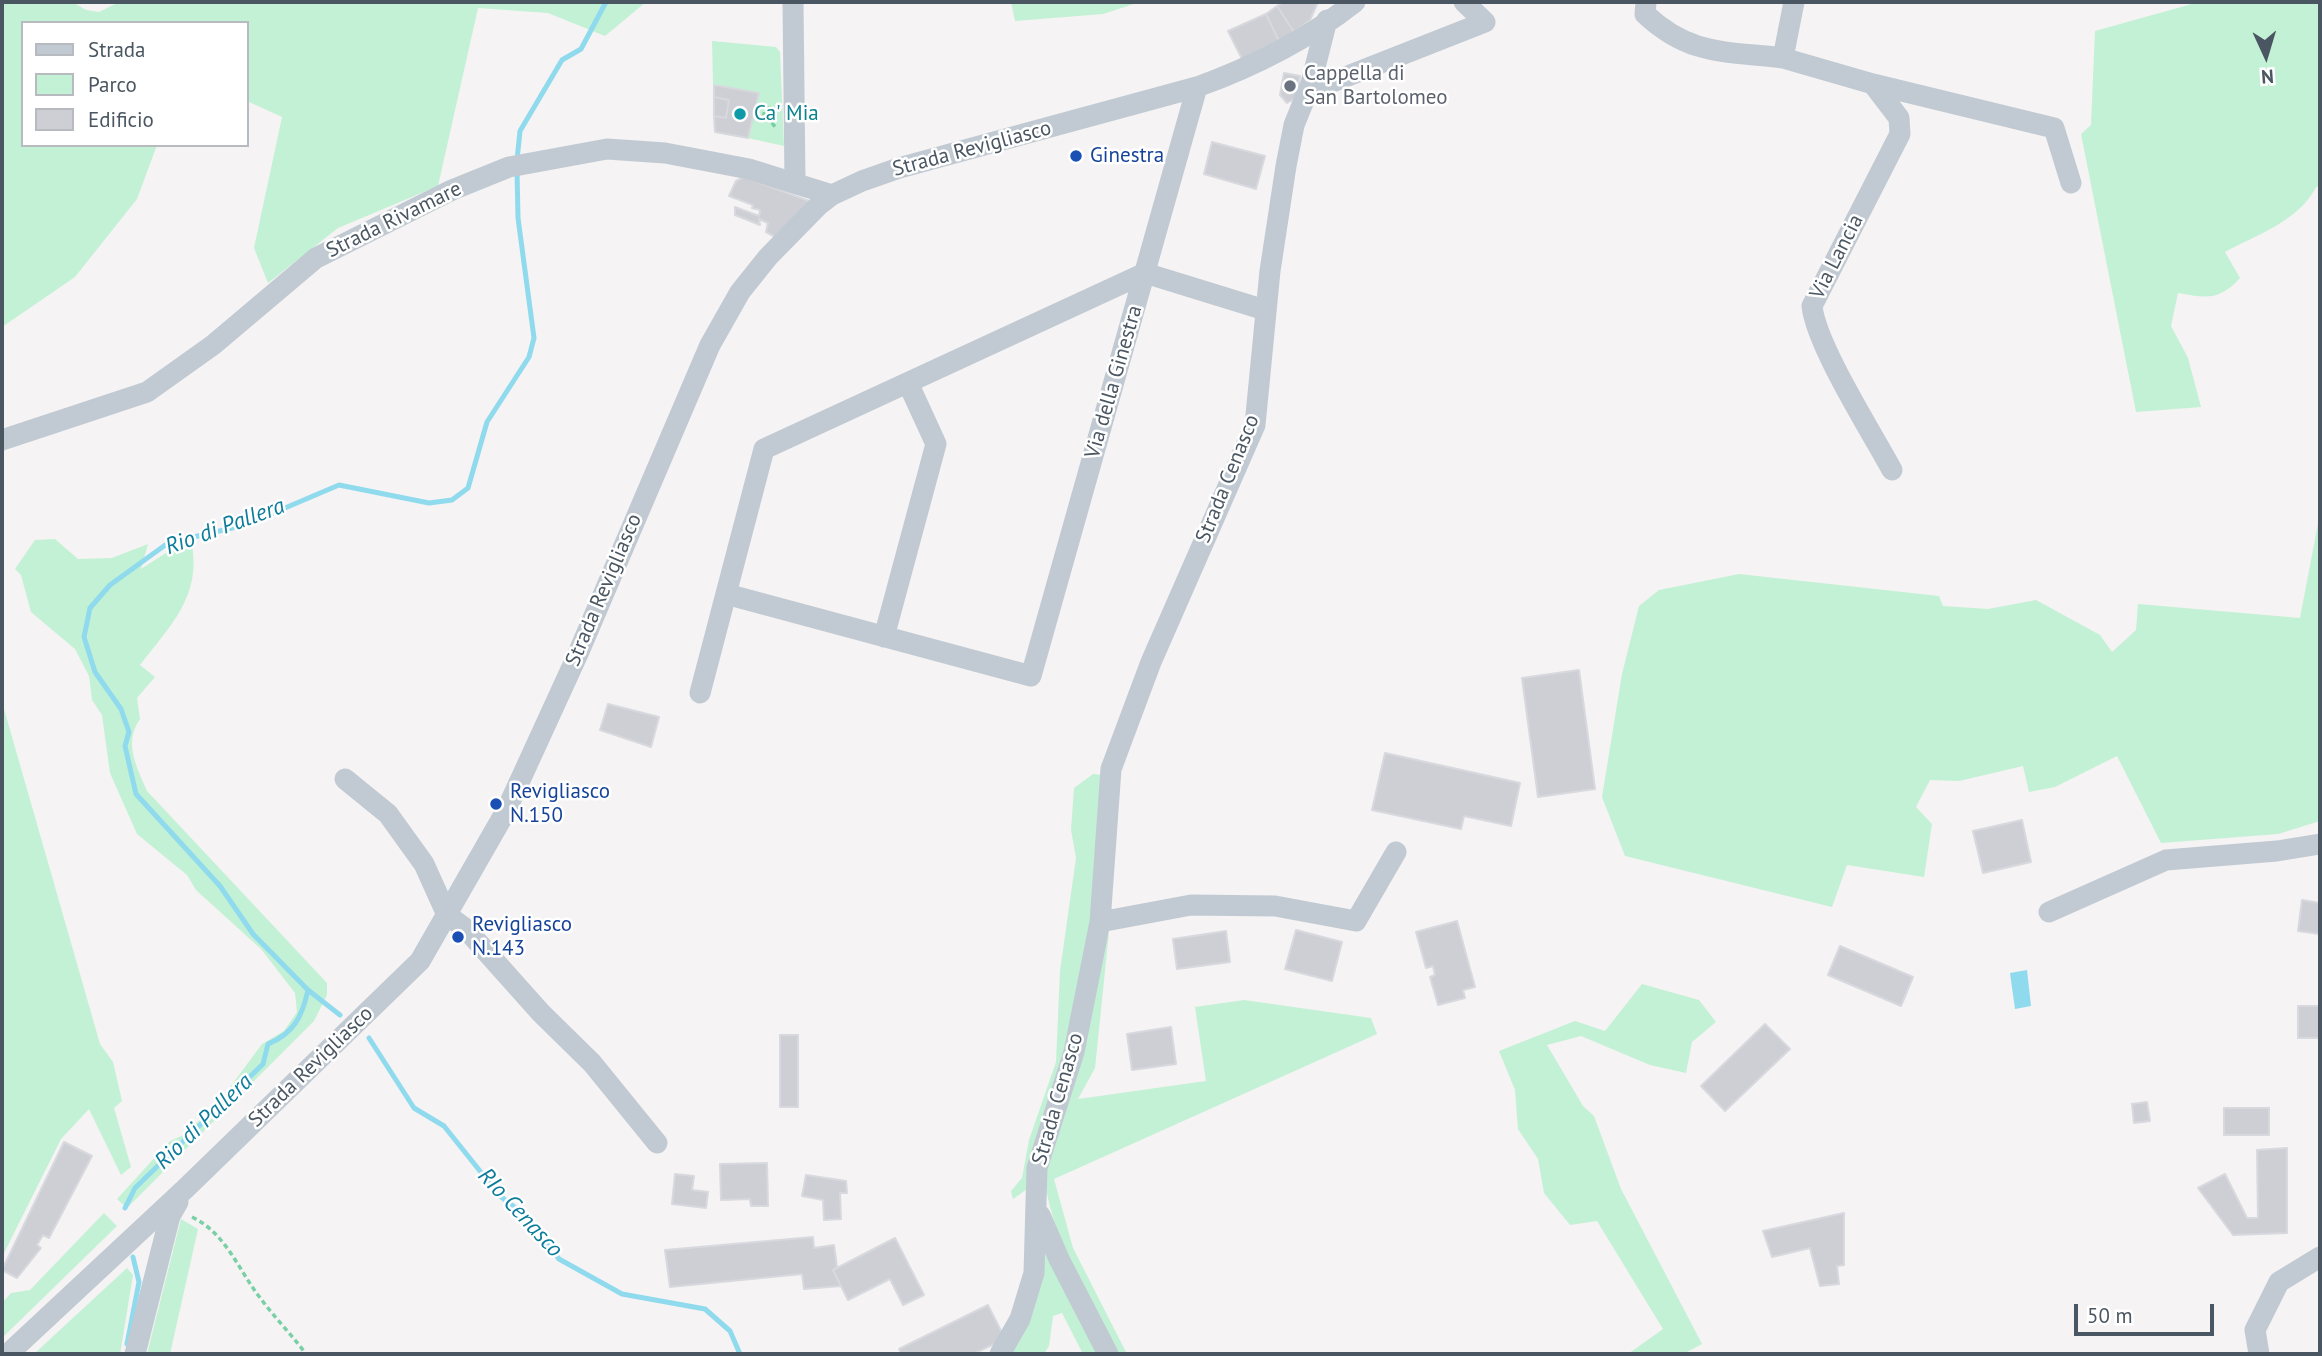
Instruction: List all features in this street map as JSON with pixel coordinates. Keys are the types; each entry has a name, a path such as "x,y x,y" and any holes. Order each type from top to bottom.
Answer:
{"street":[{"path":"793,2 796,183"},
{"path":"1325,26 1334,2"},
{"name":"Strada Revigliasco","path":"8,1354 185,1189 420,961 506,811 566,680 710,345 740,292 768,257 832,195 899,168 1197,88 1238,72 1325,26 1355,2"},
{"path":"1311,83 1330,83 1485,22 1464,2"},
{"path":"1646,2 1644,14 1663,30 1693,47 1783,58 1873,84 2054,128 2071,183"},
{"path":"1783,58 1794,2"},
{"name":"Strada Cenasco","path":"1000,1354 1020,1319 1034,1273 1038,1210 1037,1168 1074,1052 1100,922 1111,769 1151,662 1255,425 1261,387 1265,310 1292,135 1311,83 1325,26"},
{"name":"Via Lancia","path":"1873,84 1899,118 1900,134 1811,306 1813,318 1830,355 1892,470"},
{"name":"Via della Ginestra","path":"884,637 1031,676 1197,88"},
{"name":"Strada Rivamare","path":"2,440 147,393 214,345 316,258 452,190 509,167 607,149 665,153 749,169 832,195"},
{"path":"699,693 764,449 1144,273 1265,310"},
{"path":"726,594 884,637 936,444 908,383"},
{"path":"345,779 387,814 424,864 447,915 466,929 541,1013 592,1063 657,1143"},
{"path":"2049,912 2166,860 2277,851 2320,844"},
{"path":"1100,922 1191,905 1275,906 1356,921 1396,852"},
{"path":"135,1354 170,1216 185,1189"},
{"path":"1038,1210 1059,1259 1108,1354"},
{"path":"2259,1354 2255,1330 2279,1282 2320,1257"}],"path":[{"path":"754,111 770,115"},
{"path":"170,1216 193,1217 210,1227 227,1246 261,1300 306,1354"}],"green space":[{"path":"2,2 72,2 86,10 99,12 119,2 646,2 605,36 548,13 478,8 438,186 338,228 268,283 254,248 282,117 248,101 248,21 21,21 21,147 156,147 137,199 75,277 2,327"},
{"path":"1011,2 1140,2 1103,14 1015,21"},
{"path":"2199,2 2320,2 2320,186 2316,187 2299,209 2288,218 2225,252 2240,278 2225,291 2212,296 2178,293 2171,326 2188,358 2201,407 2136,412 2081,134 2091,125 2095,31"},
{"path":"712,41 776,47 780,52 784,146 748,138 758,93 713,84"},
{"path":"2320,513 2320,821 2278,834 2161,843 2117,756 2055,787 2029,792 2023,766 1959,781 1930,780 1916,807 1932,824 1924,877 1847,865 1832,907 1625,856 1602,797 1622,674 1639,606 1659,590 1739,574 1939,596 1943,606 1988,609 2036,600 2100,635 2112,652 2136,630 2138,604 2300,618"},
{"path":"55,539 78,559 112,558 148,544 141,569 169,551 192,545 192,580 181,610 140,665 155,677 137,698 140,719 133,737 133,755 147,791 327,983 327,995 314,1021 127,1208 117,1199 170,1141 186,1134 225,1094 262,1044 284,1031 297,1012 295,993 261,949 196,890 187,875 137,834 110,773 102,715 92,700 89,676 75,649 31,612 21,575 15,569 35,540"},
{"path":"2,702 100,1044 113,1062 122,1101 114,1108 131,1167 121,1175 89,1109 61,1139 2,1257"},
{"path":"1093,774 1103,775 1092,923 1069,1052 1027,1189 1013,1199 1011,1191 1022,1178 1029,1140 1056,1062 1060,971 1076,858 1071,830 1074,788"},
{"path":"1109,932 1095,1068 1078,1099 1206,1081 1195,1007 1244,1000 1371,1018 1377,1034 1054,1179 1073,1248 1127,1354 1114,1354 1081,1288 1054,1220 1043,1171"},
{"path":"1642,984 1699,1000 1716,1022 1692,1042 1686,1073 1650,1065 1581,1036 1547,1045 1583,1106 1594,1116 1621,1189 1702,1344 1683,1354 1628,1354 1663,1329 1597,1221 1570,1225 1544,1193 1538,1159 1518,1129 1515,1090 1499,1051 1575,1021 1605,1031"},
{"path":"104,1213 117,1226 2,1338 2,1303 11,1293 30,1290"},
{"path":"181,1219 198,1229 170,1354 147,1354"},
{"path":"1043,1245 1099,1354 1083,1354 1062,1313 1053,1316 1049,1346 1044,1354 1008,1354"},
{"path":"127,1268 133,1275 120,1354 34,1354"}],"water":[{"path":"2027,970 2031,1006 2015,1009 2010,973"}],"building":[{"path":"1284,2 1318,2 1310,20 1294,32 1277,6"},
{"path":"1277,6 1294,32 1279,41 1266,14"},
{"path":"1266,14 1279,41 1242,59 1228,31"},
{"name":"Cappella di San Bartolomeo","path":"1284,73 1300,76 1296,98 1287,103 1280,95"},
{"name":"Ca' Mia","path":"714,85 759,93 748,138 715,132 714,116 726,118 729,100 714,97"},
{"name":"Ca' Mia","path":"714,97 729,100 726,118 714,116"},
{"path":"1212,142 1265,156 1256,189 1204,174"},
{"name":"Ca' Mia","path":"744,177 809,201 781,240 766,232 768,223 759,219 760,225 735,215 735,207 759,216 760,210 752,208 753,205 729,196 736,181"},
{"path":"1579,670 1595,789 1538,797 1522,678"},
{"path":"608,704 659,717 651,747 600,730"},
{"path":"1385,753 1520,783 1511,826 1464,816 1461,829 1372,810"},
{"path":"2022,820 2031,862 1983,873 1973,831"},
{"path":"2302,900 2320,903 2320,934 2298,931"},
{"path":"1457,921 1475,987 1463,990 1465,998 1438,1005 1430,977 1435,975 1433,966 1426,968 1416,932"},
{"path":"1296,930 1342,942 1332,981 1285,969"},
{"path":"1226,931 1230,962 1177,969 1173,939"},
{"path":"1840,946 1913,977 1901,1006 1828,975"},
{"path":"2298,1006 2320,1006 2320,1038 2298,1038"},
{"path":"1765,1024 1790,1049 1725,1111 1701,1086"},
{"path":"1171,1027 1176,1064 1132,1070 1127,1034"},
{"path":"780,1035 798,1035 798,1107 780,1107"},
{"path":"2147,1102 2150,1121 2134,1123 2132,1104"},
{"path":"2224,1108 2269,1108 2269,1135 2224,1135"},
{"path":"64,1142 92,1156 49,1238 43,1235 37,1245 41,1248 17,1278 2,1270"},
{"path":"2287,1148 2287,1233 2233,1235 2198,1188 2225,1174 2247,1218 2258,1218 2257,1150"},
{"path":"767,1163 768,1206 751,1206 750,1199 721,1200 720,1164"},
{"path":"675,1174 694,1176 692,1190 708,1192 706,1208 672,1204"},
{"path":"806,1175 846,1181 847,1193 840,1193 841,1219 824,1220 823,1200 802,1196"},
{"path":"1844,1213 1844,1265 1837,1266 1839,1284 1820,1286 1810,1248 1772,1257 1763,1231"},
{"path":"813,1237 814,1248 834,1245 837,1267 833,1270 841,1286 804,1289 802,1274 670,1287 665,1250"},
{"path":"895,1238 924,1295 903,1305 890,1279 848,1300 833,1270"},
{"path":"988,1305 1005,1339 973,1354 901,1354 899,1349"}],"waterway":[{"name":"Rio di Pallera","path":"517,160 520,131 562,60 581,49 606,2"},
{"name":"Rio di Pallera","path":"125,1208 135,1188 263,1064 268,1044 284,1035 296,1023 308,990 253,934 220,886 136,794 125,746 129,732 121,709 95,672 84,637 90,608 110,585 168,543 245,525 339,485 429,503 452,500 468,488 487,422 529,357 534,338 518,218 517,170"},
{"name":"RIo Cenasco","path":"308,990 340,1015"},
{"name":"RIo Cenasco","path":"369,1038 414,1108 444,1126 500,1196 530,1219 559,1259 622,1294 705,1309 730,1331 740,1354"},
{"name":"Rio di Pallera","path":"127,1344 139,1282 133,1257"}],"place":[{"name":"Cappella di San Bartolomeo","path":"1290,86"},
{"name":"Ca' Mia","path":"740,114"},
{"name":"Ginestra","path":"1076,156"},
{"name":"Revigliasco N.150","path":"496,804"},
{"name":"Revigliasco N.143","path":"458,937"}]}
